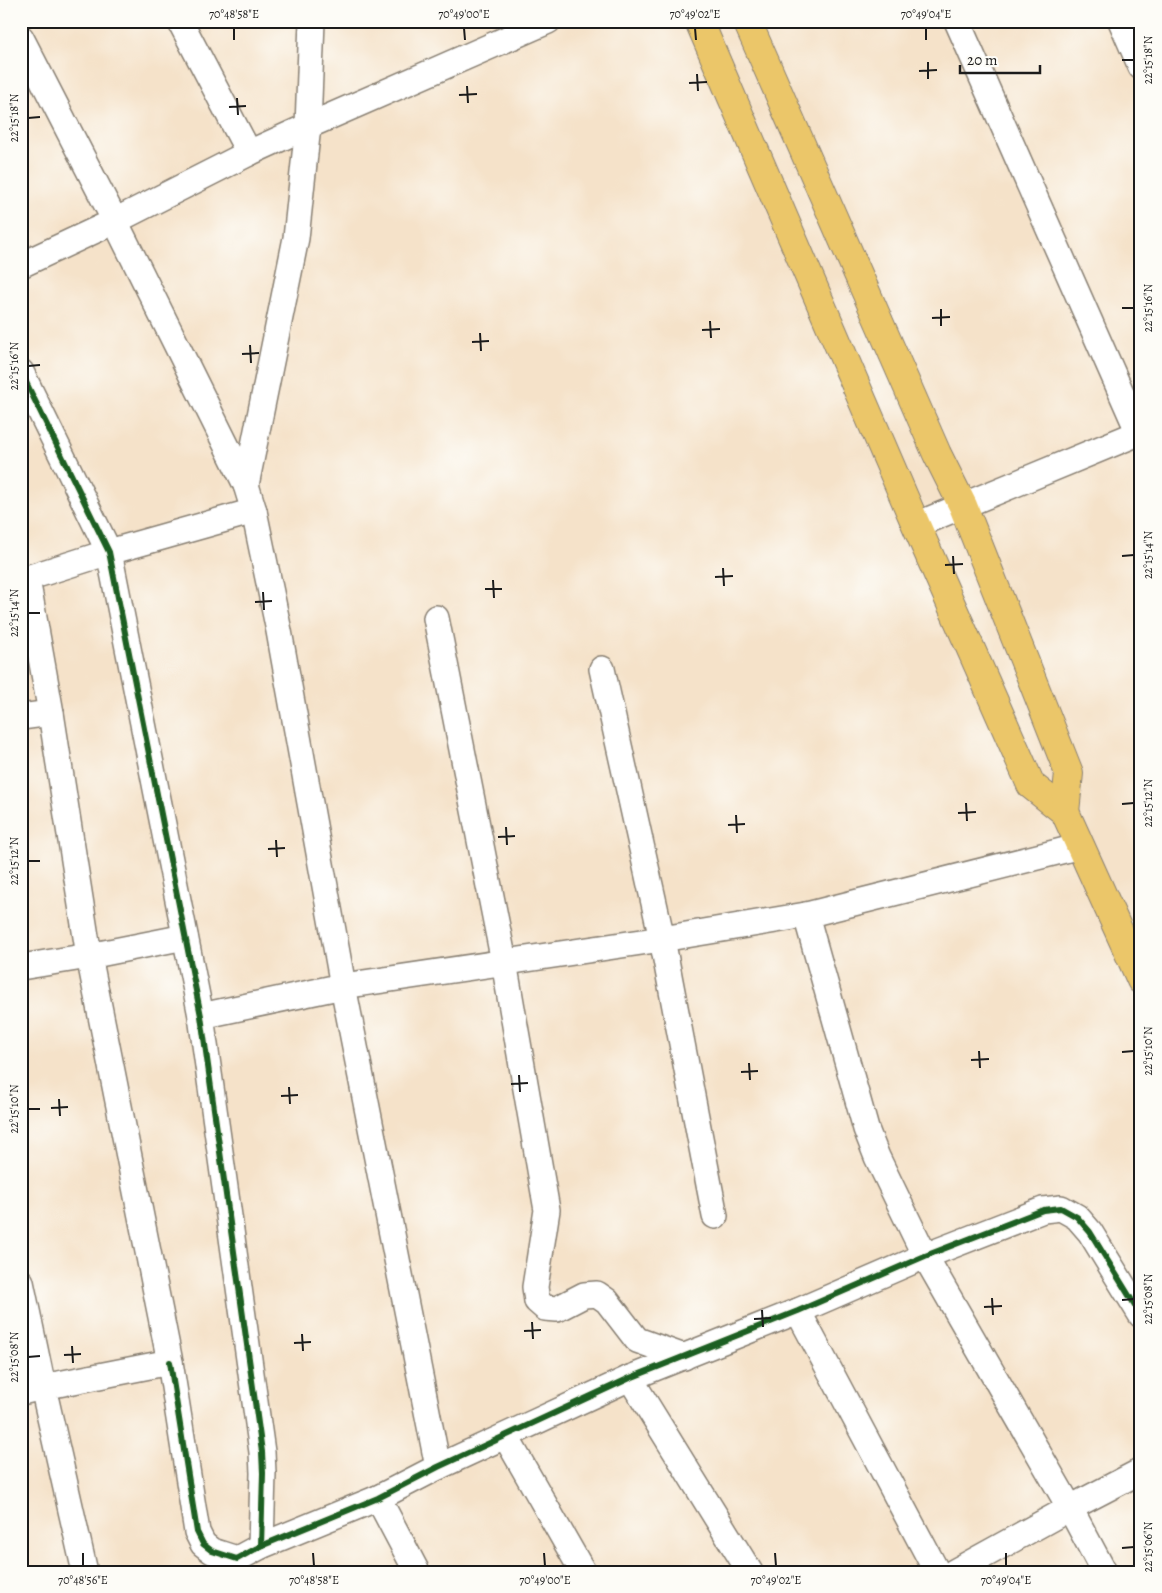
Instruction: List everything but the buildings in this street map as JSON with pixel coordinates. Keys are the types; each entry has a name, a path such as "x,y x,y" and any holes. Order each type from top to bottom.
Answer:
{"main road":[{"path":"698,21 916,525 1031,785 1065,812 1141,980"},
{"path":"747,21 937,454 963,506 1069,773 1065,812"}],"street":[{"path":"180,21 249,153"},
{"path":"246,486 293,261 308,126 312,21"},
{"path":"21,264 115,221 249,153 548,21"},
{"path":"916,525 1140,433 958,21"},
{"path":"1121,21 1141,67"},
{"path":"21,38 115,221 246,486 254,511 279,631 343,986 438,1467"},
{"path":"21,372 108,552 200,1016 262,1452 261,1546"},
{"path":"254,511 108,552 24,579 51,712 89,956 170,1362 197,1532 203,1544 238,1565 261,1546 378,1498 438,1467 630,1378 798,1311 925,1256 1043,1210 1061,1208 1077,1216 1090,1232 1141,1315"},
{"path":"436,618 504,962 547,1210 535,1287 537,1301 545,1308 557,1309 584,1295 597,1294 607,1301 637,1340 684,1357"},
{"path":"602,669 662,939 715,1216"},
{"path":"21,717 51,712"},
{"path":"200,1016 343,986 662,939 806,915 1081,846"},
{"path":"806,915 866,1129 877,1156 925,1256 1070,1508 1104,1572"},
{"path":"21,967 185,937"},
{"path":"21,1282 32,1390 85,1572"},
{"path":"798,1311 937,1572"},
{"path":"32,1390 170,1362"},
{"path":"630,1378 750,1572"},
{"path":"506,1436 583,1572"},
{"path":"954,1572 1141,1471"},
{"path":"378,1498 417,1572"}],"cycle path":[{"path":"21,372 109,552 201,1016 262,1452 261,1546"},
{"path":"170,1362 197,1532 203,1544 212,1551 237,1559 261,1546 378,1498 438,1467 630,1378 798,1311 925,1256 1043,1210 1061,1208 1077,1217 1090,1232 1141,1315"}]}
